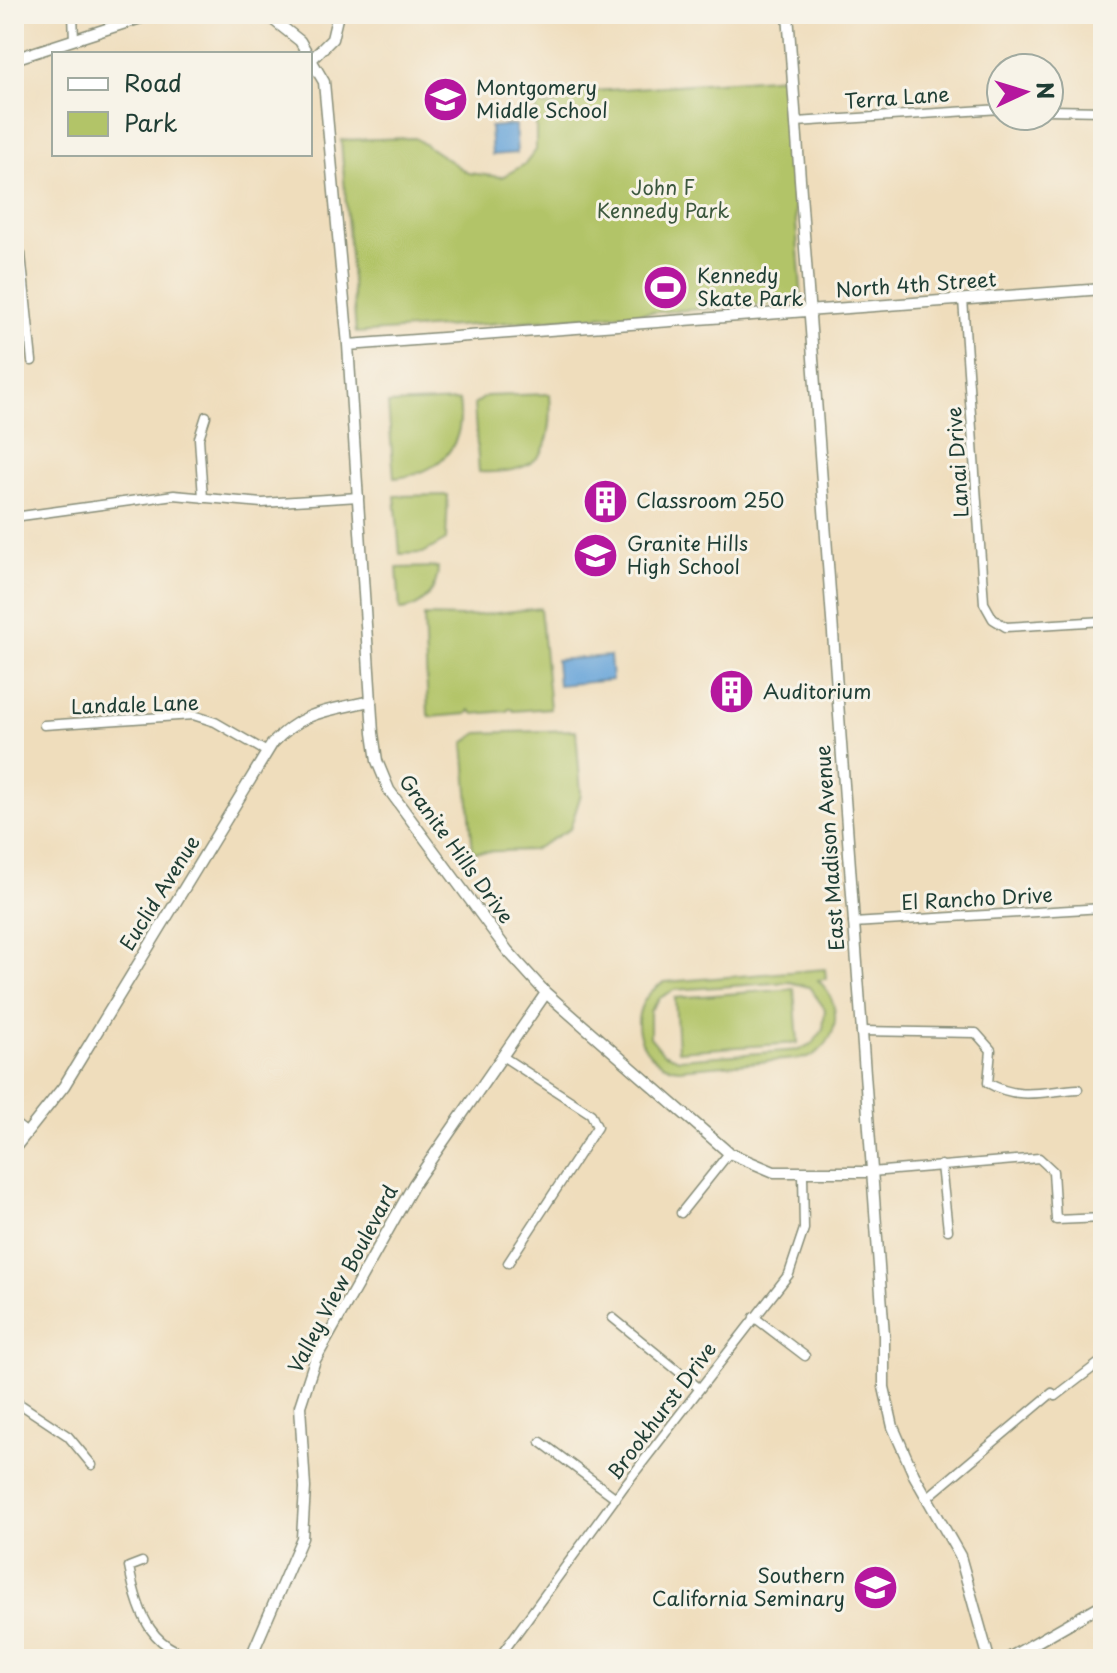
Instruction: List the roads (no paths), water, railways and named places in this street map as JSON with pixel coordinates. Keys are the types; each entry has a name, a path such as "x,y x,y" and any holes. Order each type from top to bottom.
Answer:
{"street":[{"path":"73,14 74,40"},
{"path":"14,59 153,14"},
{"name":"Granite Hills Drive","path":"266,14 293,33 308,52"},
{"path":"313,58 332,39 338,14"},
{"name":"East Madison Avenue","path":"788,14 884,1387 893,1427 960,1556 989,1659"},
{"name":"Granite Hills Drive","path":"313,58 324,82 332,138 359,497 370,701 375,752 389,790 507,950 546,993 729,1153 760,1169 803,1174 871,1172 1039,1158 1047,1161 1053,1171 1056,1220 1103,1218"},
{"name":"Terra Lane","path":"796,122 985,110"},
{"path":"1065,110 1103,111"},
{"path":"14,237 21,254 32,361"},
{"name":"North 4th Street","path":"348,345 1103,289"},
{"name":"Lanai Drive","path":"963,299 984,603 994,620 1014,628 1103,621"},
{"path":"203,498 199,438 206,416"},
{"path":"14,517 174,495 262,503 359,497"},
{"name":"Euclid Avenue","path":"14,1149 64,1086 267,752 286,731 309,715 370,701"},
{"name":"Landale Lane","path":"44,725 193,715 215,722 267,752"},
{"name":"El Rancho Drive","path":"853,923 1103,908"},
{"name":"Valley View Boulevard","path":"251,1658 302,1538 305,1488 300,1406 315,1360 414,1184 546,993"},
{"path":"861,1031 976,1033 991,1050 988,1083 1003,1091 1031,1096 1078,1089"},
{"path":"502,1056 591,1114 597,1127 508,1263"},
{"path":"14,1123 27,1133"},
{"path":"681,1213 729,1153"},
{"path":"941,1165 948,1230"},
{"name":"Brookhurst Drive","path":"503,1652 699,1388 789,1274 804,1229 803,1174"},
{"path":"754,1317 805,1356"},
{"path":"613,1318 699,1388"},
{"path":"928,1497 1052,1393 1056,1396 1103,1360"},
{"path":"14,1400 68,1436 92,1465"},
{"path":"541,1442 616,1498"},
{"path":"142,1562 129,1567 141,1608 157,1640 166,1647 202,1656 251,1658"},
{"path":"1007,1659 1103,1604"}],"water":[{"path":"515,125 517,153 492,155 490,127"},
{"path":"610,656 612,680 558,685 556,660"}],"place":[{"name":"Montgomery Middle School","path":"445,99"},
{"name":"Kennedy Skate Park","path":"666,288"},
{"name":"Classroom 250","path":"605,501"},
{"name":"Granite Hills High School","path":"596,555"},
{"name":"Auditorium","path":"732,692"},
{"name":"Southern California Seminary","path":"876,1588"}],"park label":[{"name":"John F Kennedy Park","path":"663,200"}]}
